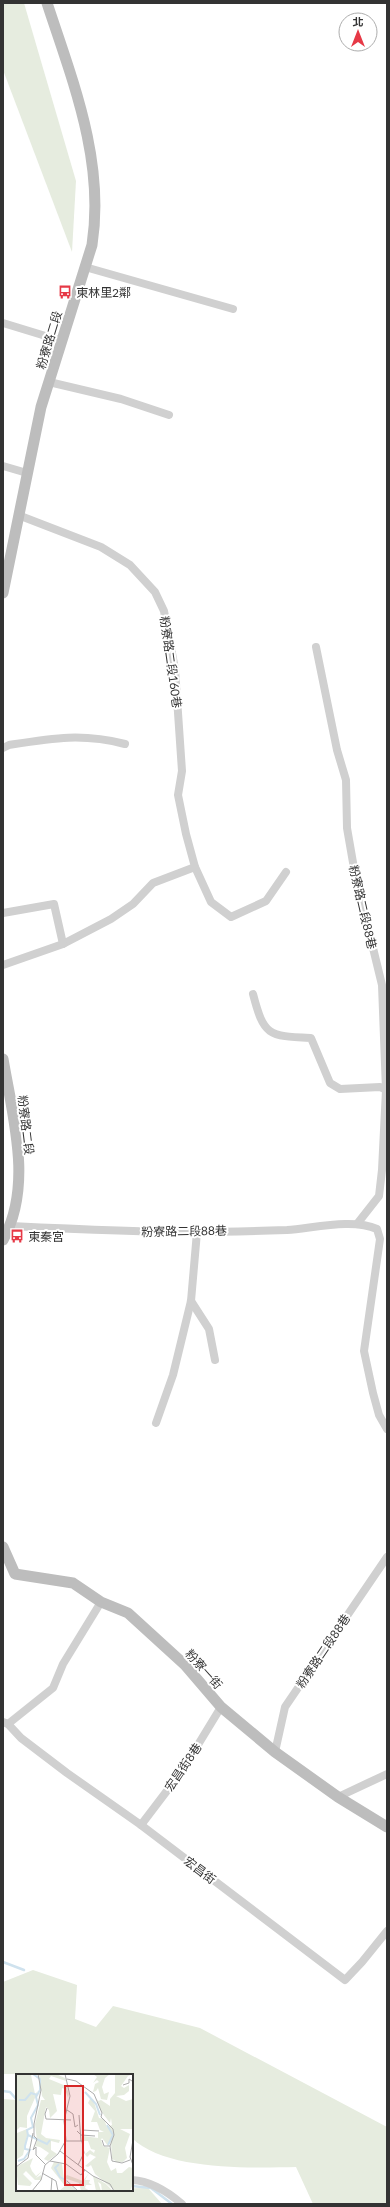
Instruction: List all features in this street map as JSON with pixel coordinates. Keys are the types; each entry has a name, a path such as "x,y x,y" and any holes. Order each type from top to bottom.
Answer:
{"main road":[{"name":"粉寮路二段","path":"3,593 41,407 92,245 96,222 93,166 84,116 47,3"},
{"name":"粉寮路二段","path":"3,1060 17,1148 17,1204 11,1226 3,1240"},
{"name":"粉寮一街","path":"3,1547 15,1574 73,1583 101,1602 128,1613 185,1664 221,1707 275,1752 338,1797 387,1827"}],"street":[{"path":"85,267 233,309"},
{"path":"3,323 62,341"},
{"path":"49,382 121,398 169,415"},
{"path":"3,466 27,473"},
{"name":"粉寮路二段160巷","path":"18,515 101,547 130,565 155,592 164,611 175,669 182,771 178,795 195,867 211,902 231,917 266,901 286,872"},
{"name":"粉寮路二段88巷","path":"316,647 337,750 346,780 347,828 355,874 384,985 386,1090 379,1196 357,1224"},
{"path":"3,748 9,745 62,736 104,739 125,744"},
{"path":"3,965 63,944 133,904 153,883 195,867"},
{"path":"3,913 54,904 63,944"},
{"path":"253,994 260,1019 265,1028 283,1037 311,1038 330,1083 340,1089 380,1087 386,1090"},
{"name":"粉寮路二段88巷","path":"11,1226 137,1232 288,1230 357,1224 370,1226 377,1229 380,1239 364,1351 379,1415 387,1429"},
{"path":"156,1423 173,1375 192,1300 197,1232"},
{"path":"192,1300 209,1329 215,1360"},
{"name":"粉寮路二段88巷","path":"275,1752 285,1707 387,1556"},
{"path":"5,1723 53,1688 63,1664 101,1602"},
{"name":"宏昌街8巷","path":"141,1825 182,1771 221,1707"},
{"name":"宏昌街","path":"5,1723 21,1738 141,1825 345,1980 387,1931"},
{"path":"338,1797 387,1774"},
{"path":"133,2180 148,2182 172,2196 182,2204"}],"shaded area":[{"path":"3,3 24,3 76,181 72,252 3,70"},
{"path":"33,1970 77,1985 75,2019 96,2027 113,2006 200,2028 387,2127 387,2204 313,2204 296,2167 256,2168 210,2165 165,2157 147,2149 133,2139 133,2074 3,2074 3,1982"},
{"path":"3,2099 16,2100 16,2191 133,2191 133,2188 148,2188 162,2204 3,2204"}],"waterway":[{"path":"3,1962 24,1970"},
{"path":"3,2091 10,2092 16,2099"},
{"path":"133,2186 151,2188 172,2204"}],"place":[{"name":"東林里2鄰","path":"65,292"},
{"name":"東秦宮","path":"17,1236"}]}
